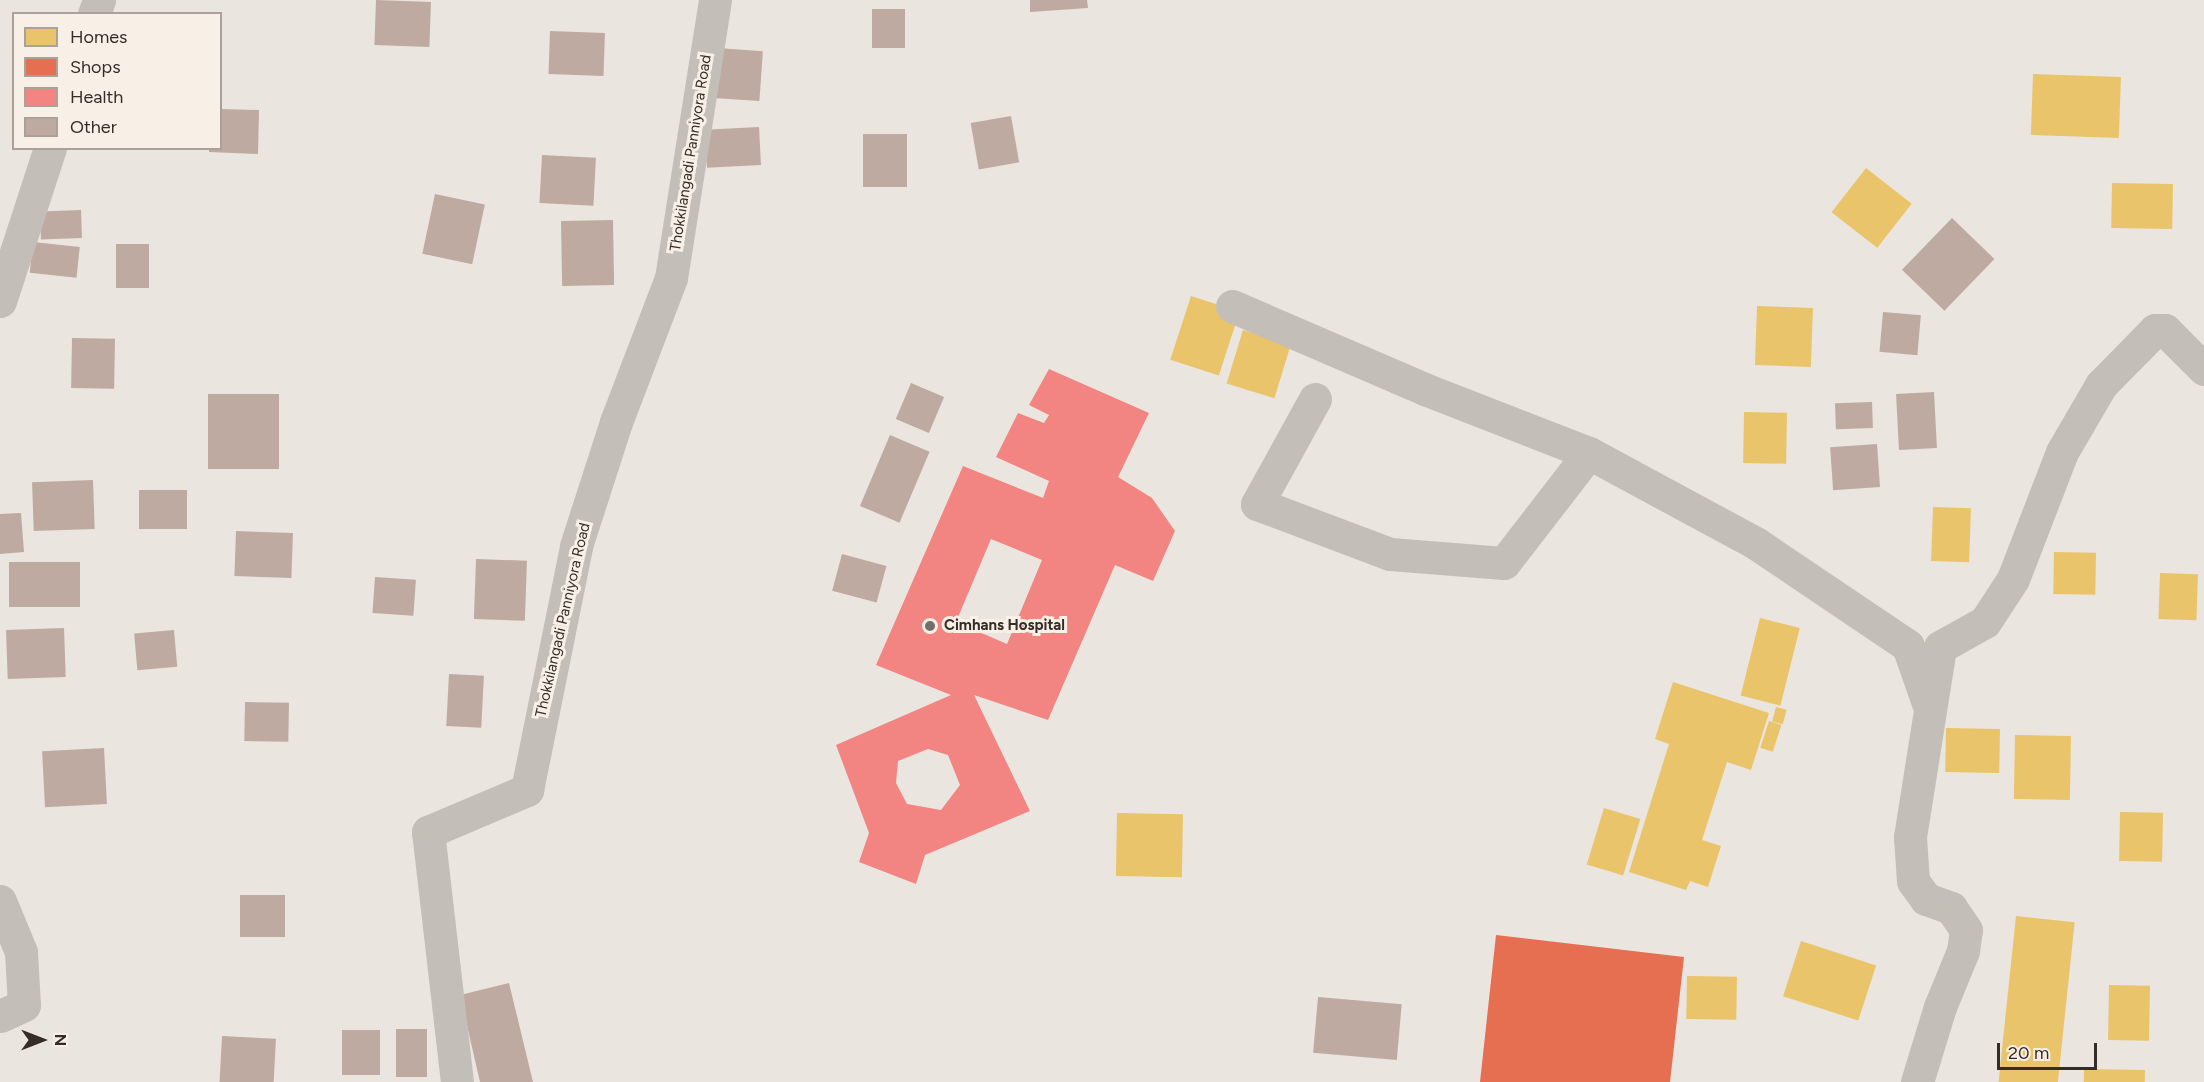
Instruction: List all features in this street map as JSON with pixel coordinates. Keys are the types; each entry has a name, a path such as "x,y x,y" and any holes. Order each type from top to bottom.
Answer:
{"street":[{"name":"Thokkilangadi Panniyora Road","path":"457,1082 428,832 527,790 576,546 616,422 671,278 715,0"},
{"path":"0,301 49,150"},
{"path":"1232,306 1427,390 1589,453 1757,544 1908,646 1930,707"},
{"path":"1917,1082 1940,1007 1963,951 1966,930 1951,908 1926,899 1913,881 1910,837 1940,647 1985,622 2013,579 2062,452 2101,385 2155,330 2164,330 2204,369"},
{"path":"1315,399 1257,504 1390,554 1504,563 1589,453"},
{"path":"0,901 21,952 24,1005 0,1016"}],"building: Homes":[{"path":"2033,74 2121,77 2119,138 2031,135"},
{"path":"1866,168 1912,204 1877,248 1832,212"},
{"path":"2112,183 2173,184 2172,229 2111,228"},
{"path":"1191,296 1240,312 1219,375 1170,360"},
{"path":"1757,306 1813,308 1811,367 1755,365"},
{"path":"1243,330 1291,345 1274,398 1227,384"},
{"path":"1744,412 1787,413 1786,464 1743,463"},
{"path":"1933,507 1971,508 1969,562 1931,561"},
{"path":"2054,552 2096,553 2095,595 2053,594"},
{"path":"2160,573 2198,574 2196,620 2158,619"},
{"path":"1760,618 1800,628 1780,706 1741,696"},
{"path":"1673,682 1769,713 1751,770 1727,762 1702,840 1721,846 1708,887 1690,881 1686,890 1629,872 1669,744 1655,739"},
{"path":"1776,707 1787,710 1783,724 1772,721"},
{"path":"1769,721 1781,725 1773,752 1760,748"},
{"path":"1946,728 2000,729 1999,773 1945,772"},
{"path":"2015,735 2071,736 2070,800 2014,799"},
{"path":"1604,808 1640,819 1623,876 1587,864"},
{"path":"2120,812 2163,813 2162,862 2119,861"},
{"path":"1117,813 1183,814 1182,877 1116,876"},
{"path":"2016,916 2075,922 2058,1082 1999,1082"},
{"path":"1801,941 1876,965 1858,1021 1783,996"},
{"path":"1687,976 1737,977 1736,1020 1686,1019"},
{"path":"2109,985 2150,986 2149,1041 2108,1040"},
{"path":"2084,1069 2145,1070 2145,1082 2084,1082"}],"building: Shops":[{"path":"1496,935 1684,957 1670,1082 1480,1082"}],"building: Health":[{"path":"1049,369 1149,413 1118,477 1152,498 1175,531 1153,581 1115,565 1048,720 974,695 1030,811 925,855 916,884 859,862 869,833 836,745 951,695 876,665 963,466 1043,498 1049,481 996,457 1018,413 1044,423 1049,415 1029,405","holes":["991,539 1042,560 1007,644 956,622","928,749 948,755 960,785 941,810 907,804 896,783 898,761"]}],"building: Other":[{"path":"376,0 431,2 429,47 374,45"},
{"path":"1030,0 1087,0 1088,8 1030,12"},
{"path":"872,9 905,9 905,48 872,48"},
{"path":"550,31 605,33 603,76 548,74"},
{"path":"717,48 763,51 759,101 714,98"},
{"path":"222,109 259,110 258,154 209,152 209,150 222,150"},
{"path":"1011,116 1019,162 979,169 971,123"},
{"path":"759,127 761,165 707,168 705,130"},
{"path":"863,134 907,134 907,187 863,187"},
{"path":"542,155 596,158 593,206 539,203"},
{"path":"435,194 485,205 472,264 422,254"},
{"path":"81,210 82,238 41,239 40,211"},
{"path":"1952,218 1994,259 1944,311 1902,270"},
{"path":"613,220 614,285 562,286 561,221"},
{"path":"33,242 80,247 77,278 30,273"},
{"path":"116,244 149,244 149,288 116,288"},
{"path":"1883,312 1921,315 1917,355 1880,352"},
{"path":"72,338 115,339 114,389 71,388"},
{"path":"911,383 944,397 929,433 896,419"},
{"path":"1934,392 1937,448 1899,450 1896,394"},
{"path":"208,394 279,394 279,469 208,469"},
{"path":"1872,402 1873,428 1836,429 1835,403"},
{"path":"890,435 930,452 899,523 860,506"},
{"path":"1877,444 1880,487 1833,490 1830,447"},
{"path":"93,480 95,529 34,531 32,482"},
{"path":"139,490 187,490 187,529 139,529"},
{"path":"21,513 24,552 0,554 0,514"},
{"path":"236,531 293,533 291,578 234,576"},
{"path":"842,554 886,566 877,603 832,591"},
{"path":"476,559 527,561 525,621 474,619"},
{"path":"9,562 80,562 80,607 9,607"},
{"path":"375,577 416,580 413,616 372,613"},
{"path":"64,628 66,677 8,679 6,630"},
{"path":"174,630 177,667 137,670 134,633"},
{"path":"449,674 484,676 481,728 446,726"},
{"path":"245,702 289,703 288,742 244,741"},
{"path":"104,748 107,804 45,807 42,751"},
{"path":"240,895 285,895 285,937 240,937"},
{"path":"509,983 533,1082 480,1082 460,995"},
{"path":"1318,997 1402,1004 1397,1060 1313,1053"},
{"path":"396,1029 427,1029 427,1077 396,1077"},
{"path":"342,1030 380,1030 380,1075 342,1075"},
{"path":"222,1036 276,1039 274,1082 220,1082"}],"place":[{"name":"Cimhans Hospital","path":"930,626"}]}
